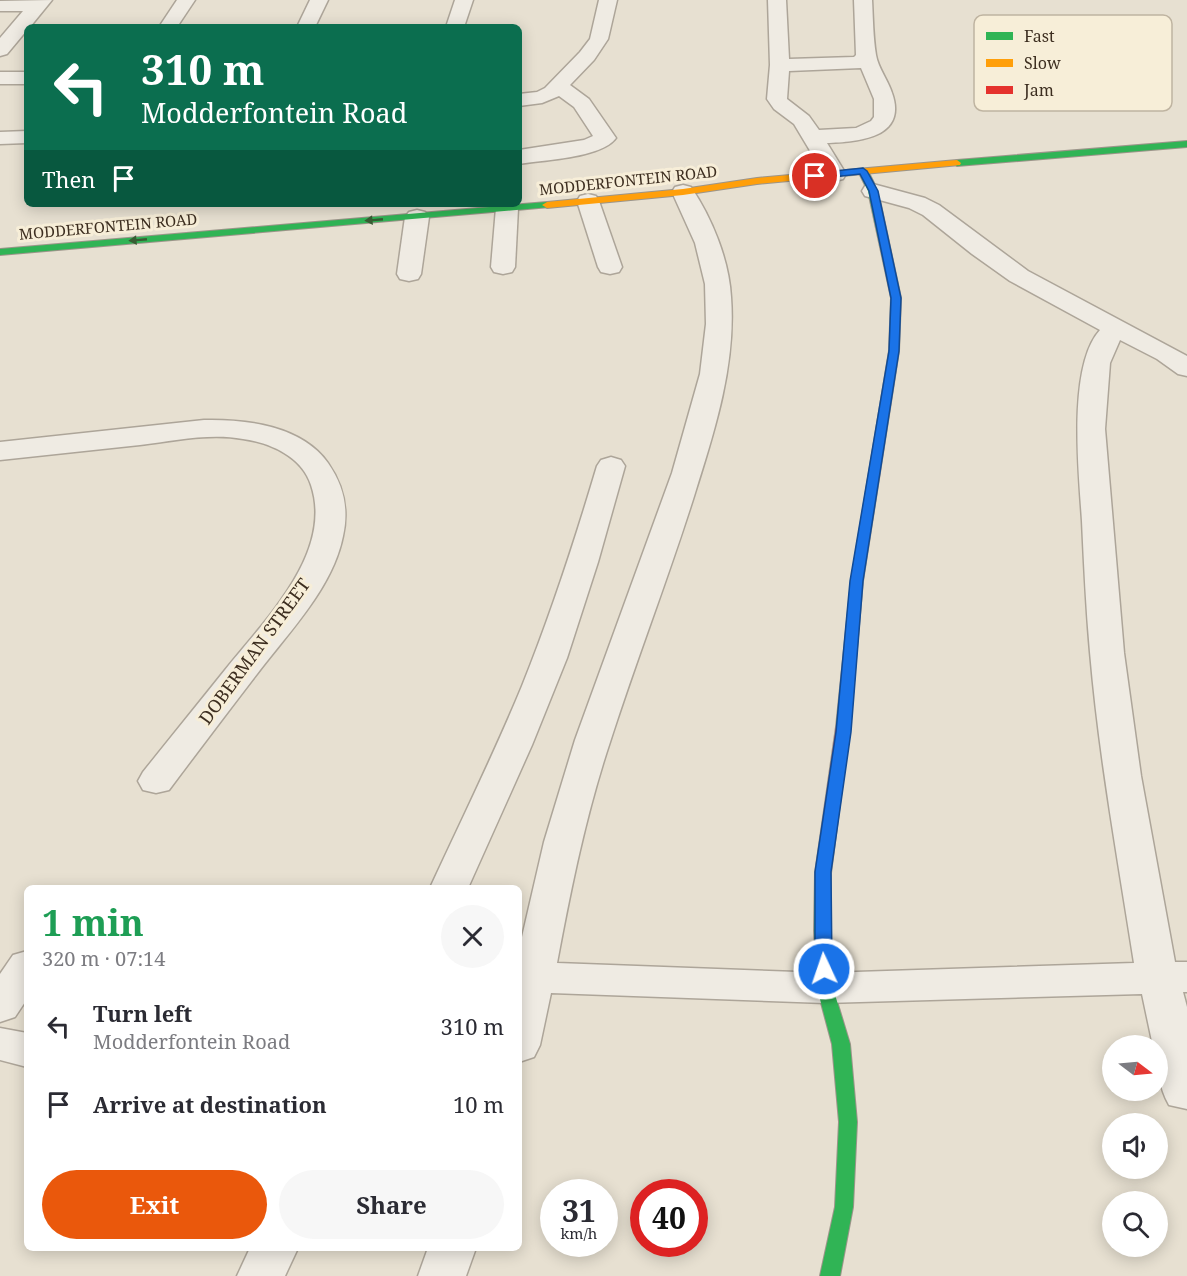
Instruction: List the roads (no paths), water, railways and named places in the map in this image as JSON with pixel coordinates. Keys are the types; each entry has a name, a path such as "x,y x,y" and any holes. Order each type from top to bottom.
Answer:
{"main road":[{"name":"MODDERFONTEIN ROAD","path":"522,203 588,201 835,174 868,181 1187,144"},
{"name":"MODDERFONTEIN ROAD","path":"522,202 686,183 757,181"},
{"path":"830,1276 844,1208 848,1122 841,1044 825,988 822,931 823,872 843,732 857,581 894,351 896,298 868,181"},
{"name":"MODDERFONTEIN ROAD","path":"0,240 405,207"},
{"name":"MODDERFONTEIN ROAD","path":"0,252 417,217 486,207"}],"street":[{"path":"170,24 186,0"},
{"path":"307,24 319,0"},
{"path":"456,24 464,0"},
{"path":"522,100 542,97 559,87 587,56 599,39 608,0"},
{"path":"777,0 780,65 777,99 780,105 802,120 835,174"},
{"path":"811,137 863,133 881,125 885,116 885,104 866,57 863,0"},
{"path":"0,6 40,3"},
{"path":"0,50 40,3"},
{"path":"780,65 849,64 860,62 866,57"},
{"path":"0,78 24,78"},
{"path":"522,157 590,146 605,138 582,103 559,87"},
{"path":"0,138 24,137"},
{"path":"868,181 931,210 980,249 1019,276 1166,353 1187,368"},
{"path":"522,1031 555,870 580,777 625,645 662,550 698,441 720,342 719,296 709,249 683,192"},
{"path":"588,201 610,267"},
{"path":"503,267 512,207"},
{"path":"409,274 417,217"},
{"path":"1116,328 1106,339 1097,363 1091,429 1107,653 1122,776 1172,977 1165,1001 1184,1093"},
{"name":"DOBERMAN STREET","path":"0,451 188,430 243,429 267,434 305,452 319,469 328,488 331,510 328,538 314,567 284,617 156,781"},
{"path":"449,885 507,760 550,658 585,556 610,466"},
{"path":"0,1006 24,970"},
{"path":"534,977 825,988 1172,977"},
{"path":"0,1044 24,1049"},
{"path":"261,1276 273,1251"},
{"path":"442,1276 451,1251"}]}
